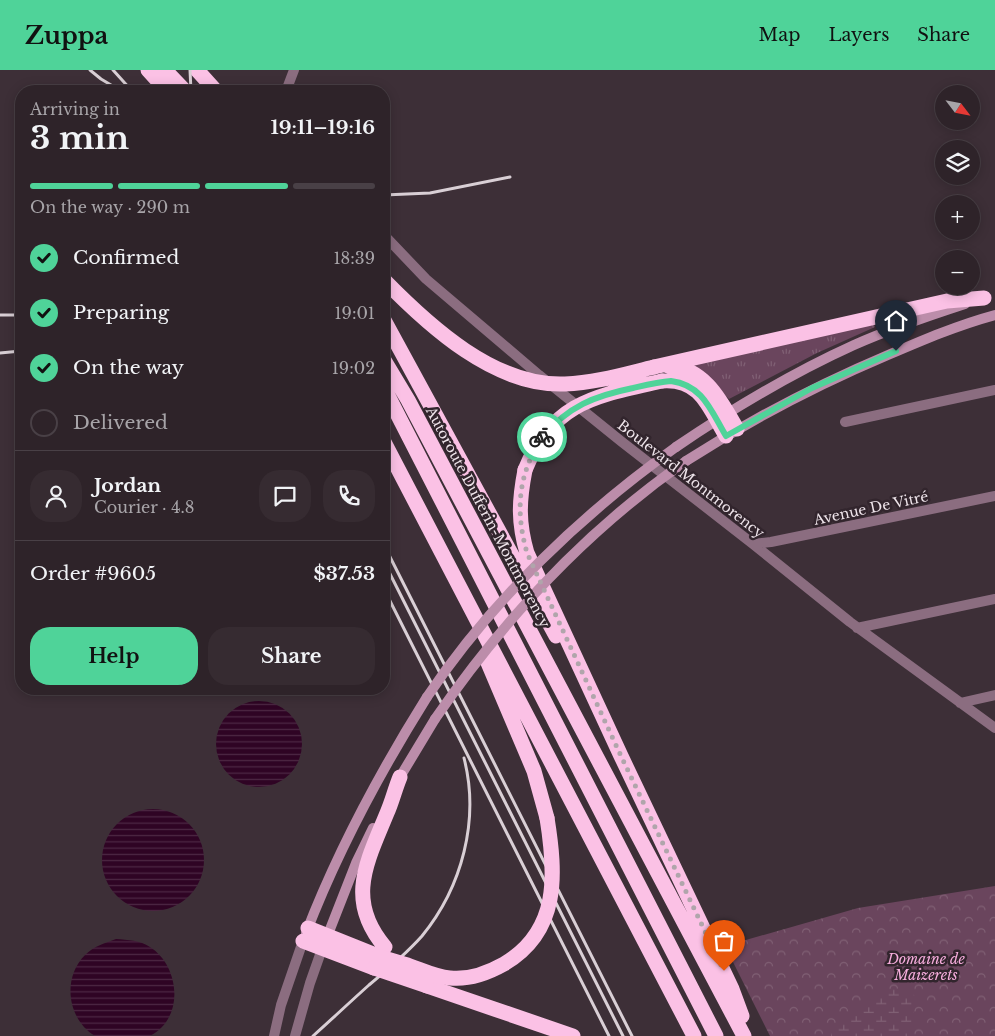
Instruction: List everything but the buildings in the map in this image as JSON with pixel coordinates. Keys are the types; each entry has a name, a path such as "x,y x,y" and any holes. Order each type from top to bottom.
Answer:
{"highway":[{"path":"148,70 162,85"},
{"path":"165,70 179,85"},
{"path":"197,70 211,85"},
{"path":"390,286 450,339 490,364 524,378 562,384 580,383 947,301 989,297"},
{"path":"390,331 621,756"},
{"path":"658,366 685,369 709,385 722,416 732,432"},
{"name":"Autoroute Dufferin-Montmorency","path":"390,370 422,426 744,1036"},
{"path":"722,416 699,392 681,382 662,382 590,399 555,422 532,452 525,470 519,511 521,532 527,553 732,989 750,1036"},
{"path":"390,400 716,1036"},
{"path":"390,454 694,1036"},
{"path":"379,957 397,958 409,966 433,975 467,978 482,974 514,958 525,948 542,923 548,910 552,891 553,867 547,818 534,771 433,537"},
{"path":"379,957 366,916 362,894 367,861 400,777"},
{"path":"306,935 325,943 379,957 574,1036"}],"main road":[{"path":"306,935 334,866 362,810 398,744 427,697 442,674 486,620 554,549 627,483 722,416 812,365 855,344 936,313 989,297"},
{"path":"325,943 356,864 400,777 435,719 476,662 536,592 588,541 660,480 732,432 812,388 927,338 995,315"}],"street":[{"path":"288,85 294,70"},
{"name":"Boulevard Montmorency","path":"390,241 426,279 539,375 622,442 857,628 995,728"},
{"path":"845,422 995,390"},
{"name":"Avenue De Vitré","path":"753,544 781,540 995,496"},
{"path":"857,628 995,598"},
{"path":"960,703 995,695"},
{"path":"274,1036 281,1005 306,935"},
{"path":"295,1036 325,943"}],"green space":[{"path":"873,322 875,327 817,353 729,399 689,361"},
{"name":"Domaine de Maizerets","path":"995,886 995,1036 770,1036 725,946 858,908"},
{"path":"908,988 916,999 911,1023 912,1036 831,1036 833,1026 854,1013 881,990"}],"shaded area":[{"path":"259,701 275,704 283,708 295,720 299,728 302,744 299,760 295,768 283,780 275,784 259,787 243,784 235,780 223,768 219,760 216,744 219,728 223,720 235,708 243,704"},
{"path":"153,809 173,813 189,824 200,840 204,860 200,880 189,896 173,907 153,911 133,907 117,896 106,880 102,860 106,840 117,824 133,813"},
{"path":"116,939 138,942 150,947 168,966 174,992 173,1005 169,1017 161,1028 150,1036 95,1036 86,1029 73,1009 71,986 78,964 92,949"}],"railway":[{"path":"90,70 111,85"},
{"path":"113,70 127,85"},
{"path":"190,70 191,85"},
{"path":"390,195 430,193 510,177"},
{"path":"0,315 15,315"},
{"path":"0,353 15,352"},
{"path":"390,557 632,1036"},
{"path":"390,574 623,1036"},
{"path":"390,601 609,1036"},
{"path":"313,1036 416,943 436,917 448,896 464,852 468,829 470,805 464,758"}],"way so far":[{"path":"542,437 532,452 525,470 521,490 519,511 521,532 527,553 621,756 724,971"}],"route":[{"path":"542,437 555,422 590,399 671,381 681,382 699,392 726,436 812,388 896,351"}]}
